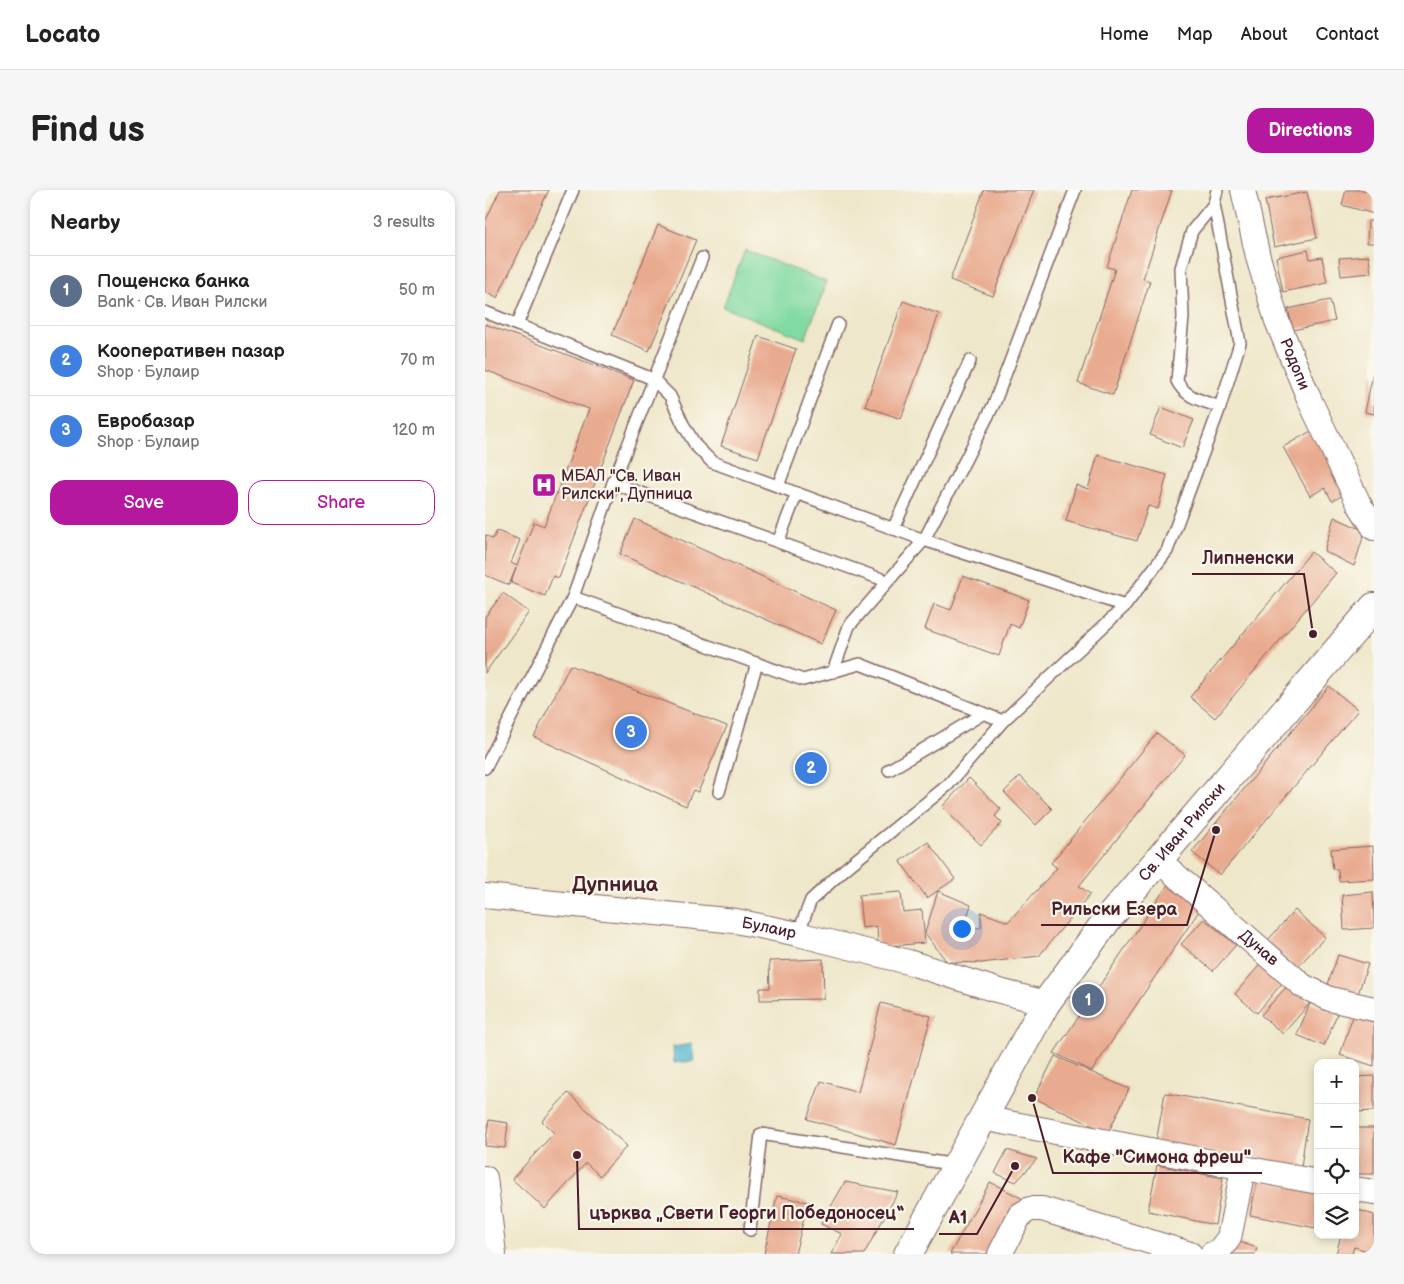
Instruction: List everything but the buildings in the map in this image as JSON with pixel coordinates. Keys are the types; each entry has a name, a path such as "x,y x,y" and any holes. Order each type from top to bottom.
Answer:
{"street":[{"name":"Родопи","path":"1243,190 1257,257 1277,321 1310,401 1359,504 1374,528"},
{"name":"Св. Иван Рилски","path":"908,1254 1046,1003 1107,920 1374,608"},
{"name":"Дунав","path":"1157,860 1303,986 1330,999 1374,1009"},
{"name":"Булаир","path":"485,896 736,921 798,934 908,962 996,990 1046,1003"},
{"path":"982,1118 1314,1181"},
{"path":"1212,1254 1218,1252 1229,1238 1243,1169"},
{"path":"485,1178 494,1254"},
{"path":"1359,1190 1374,1192"},
{"path":"1000,1254 1019,1215 1030,1209 1042,1209 1191,1254"}],"lane":[{"path":"517,324 573,190"},
{"path":"833,672 849,626 924,540 994,404 1075,190"},
{"path":"798,934 811,900 845,869 948,785 1003,721 1125,606 1167,551 1220,408 1240,343 1214,204 1217,190"},
{"path":"1214,204 1192,231 1181,268 1183,317 1177,381 1187,394 1220,408"},
{"path":"485,768 573,597 613,483 702,258"},
{"path":"485,312 653,379 670,396 696,446 712,462 924,540 1125,606"},
{"path":"778,486 838,324"},
{"path":"893,529 970,361"},
{"path":"613,483 887,581"},
{"path":"778,542 797,493"},
{"path":"573,597 803,680 860,664 1003,721"},
{"path":"719,792 757,663"},
{"path":"889,770 984,713"},
{"path":"750,1230 761,1134 958,1166"}],"green space":[{"path":"745,250 827,282 805,339 723,307"}],"water":[{"path":"692,1044 694,1061 674,1063 673,1047"}],"place":[{"name":"МБАЛ \"Св. Иван Рилски\", Дупница","path":"544,485"},
{"name":"Липненски","path":"1313,634"},
{"name":"Евробазар","path":"631,732"},
{"name":"Кооперативен пазар","path":"811,768"},
{"name":"Рильски Езера","path":"1216,830"},
{"name":"Пощенска банка","path":"1088,1000"},
{"name":"Кафе \"Симона фреш\"","path":"1032,1098"},
{"name":"църква „Свети Георги Победоносец“","path":"577,1155"},
{"name":"A1","path":"1015,1166"}],"district":[{"name":"Дупница","path":"615,884"}]}
